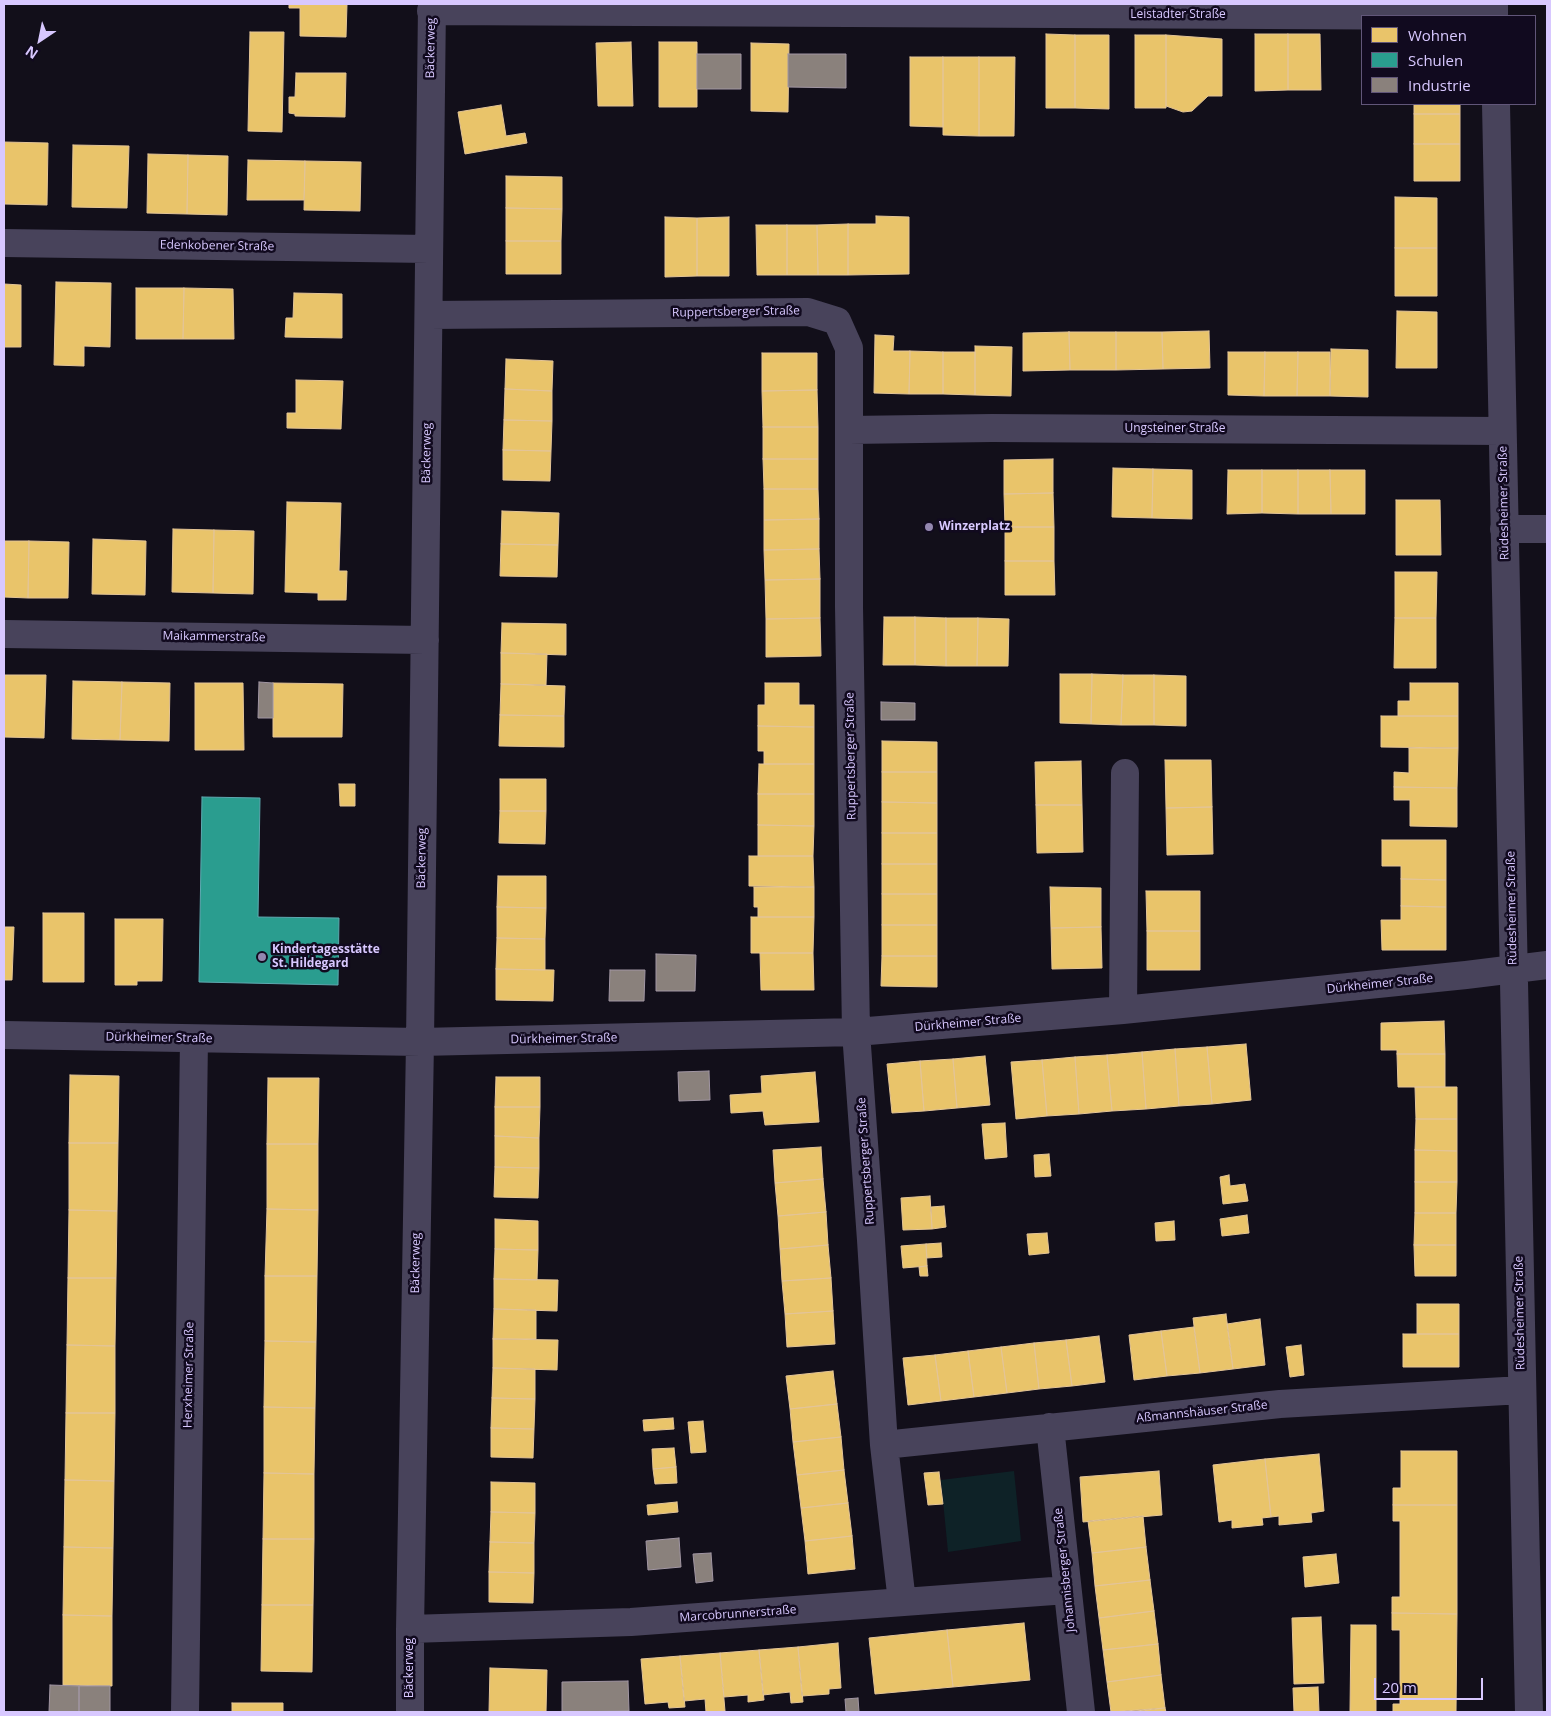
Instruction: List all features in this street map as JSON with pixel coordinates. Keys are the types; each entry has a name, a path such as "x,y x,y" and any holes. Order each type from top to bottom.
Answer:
{"street":[{"name":"Leistadter Straße","path":"432,7 1488,12"},
{"name":"Bäckerweg","path":"410,1712 432,7"},
{"name":"Rüdesheimer Straße","path":"1496,105 1522,1390 1536,1568 1529,1712"},
{"name":"Edenkobener Straße","path":"4,243 429,249"},
{"name":"Ruppertsberger Straße","path":"428,315 808,312 836,321 849,348 850,656 856,1032 884,1445 902,1602"},
{"name":"Ungsteiner Straße","path":"849,430 992,428 1502,431"},
{"path":"1504,530 1547,529"},
{"name":"Maikammerstraße","path":"4,634 425,640"},
{"path":"1123,1010 1125,773"},
{"name":"Dürkheimer Straße","path":"4,1035 420,1042 856,1032 1123,1010 1547,965"},
{"name":"Herxheimer Straße","path":"185,1712 194,1038"},
{"name":"Aßmannshäuser Straße","path":"884,1445 1280,1404 1522,1390"},
{"name":"Johannisberger Straße","path":"1050,1427 1081,1712"},
{"name":"Marcobrunnerstraße","path":"410,1629 631,1622 1067,1590"}],"green space":[{"path":"1014,1471 1021,1541 948,1552 941,1480"}],"building: Wohnen":[{"path":"289,4 347,4 346,37 300,36 300,8 289,8"},
{"path":"250,32 284,32 282,132 248,131"},
{"path":"1046,34 1075,35 1075,108 1046,108"},
{"path":"1255,34 1288,34 1288,90 1255,91"},
{"path":"1288,34 1320,34 1321,90 1288,90"},
{"path":"1075,35 1109,35 1109,109 1075,108"},
{"path":"1135,35 1166,35 1166,108 1135,108"},
{"path":"1166,35 1222,39 1222,96 1208,96 1192,111 1183,112 1166,106"},
{"path":"631,42 633,106 598,106 596,43"},
{"path":"659,42 697,42 697,107 659,107"},
{"path":"751,43 789,44 788,112 751,111"},
{"path":"910,57 943,57 943,127 910,126"},
{"path":"943,57 979,57 979,136 943,135"},
{"path":"979,57 1015,57 1014,136 979,136"},
{"path":"296,73 346,73 345,117 295,116 295,114 289,113 289,97 295,97"},
{"path":"501,105 506,136 525,133 527,143 465,154 458,112"},
{"path":"1414,105 1460,105 1460,114 1414,114"},
{"path":"1414,114 1460,114 1460,144 1414,144"},
{"path":"4,142 48,143 47,205 4,204"},
{"path":"1414,144 1460,144 1460,181 1414,181"},
{"path":"73,145 129,146 127,208 72,207"},
{"path":"148,154 188,155 187,214 147,213"},
{"path":"188,155 228,156 227,215 187,214"},
{"path":"248,160 305,161 304,200 247,200"},
{"path":"305,161 361,162 360,211 304,210"},
{"path":"506,176 562,177 562,209 506,208"},
{"path":"1395,197 1437,198 1437,248 1395,248"},
{"path":"506,208 562,209 561,241 506,241"},
{"path":"876,216 909,217 909,274 848,275 848,224 876,224"},
{"path":"665,217 697,218 697,276 665,277"},
{"path":"729,217 729,276 697,276 697,218"},
{"path":"848,224 848,275 818,275 817,225"},
{"path":"756,225 787,225 787,275 757,275"},
{"path":"787,225 817,225 818,275 787,275"},
{"path":"506,241 561,241 561,274 506,274"},
{"path":"1395,248 1437,248 1437,296 1395,296"},
{"path":"56,282 111,283 110,347 84,346 84,366 54,365"},
{"path":"4,284 21,285 21,347 4,347"},
{"path":"136,288 184,288 183,339 136,339"},
{"path":"184,288 233,289 234,339 183,339"},
{"path":"294,293 342,294 342,338 285,337 286,318 293,318"},
{"path":"1397,311 1437,312 1437,368 1396,368"},
{"path":"1209,331 1210,368 1163,369 1162,332"},
{"path":"1069,332 1116,332 1116,370 1070,370"},
{"path":"1069,332 1070,370 1023,371 1023,333"},
{"path":"1116,332 1162,332 1163,369 1116,370"},
{"path":"875,335 894,336 893,351 910,351 909,394 874,393"},
{"path":"975,346 1012,347 1011,396 975,395"},
{"path":"1331,349 1368,350 1368,397 1330,396"},
{"path":"910,351 943,352 943,394 909,394"},
{"path":"943,352 975,352 975,395 943,394"},
{"path":"1228,352 1265,352 1264,396 1228,395"},
{"path":"1265,352 1298,352 1297,396 1264,396"},
{"path":"1298,352 1330,352 1330,396 1297,396"},
{"path":"762,353 817,353 817,390 762,391"},
{"path":"506,359 553,361 552,391 505,389"},
{"path":"296,380 343,381 341,429 287,428 287,413 296,413"},
{"path":"505,389 552,391 552,421 504,420"},
{"path":"817,390 818,427 763,427 762,391"},
{"path":"504,420 552,421 551,451 503,450"},
{"path":"763,427 818,427 818,459 763,459"},
{"path":"503,450 551,451 550,481 503,480"},
{"path":"763,459 818,459 818,489 764,489"},
{"path":"1053,459 1053,493 1004,494 1004,460"},
{"path":"1113,468 1153,469 1152,518 1112,517"},
{"path":"1153,469 1192,470 1192,519 1152,518"},
{"path":"1228,470 1262,470 1262,513 1227,514"},
{"path":"1262,470 1298,470 1298,514 1262,513"},
{"path":"1298,470 1330,470 1331,514 1298,514"},
{"path":"1330,470 1365,470 1365,514 1331,514"},
{"path":"764,489 818,489 819,519 764,520"},
{"path":"1053,493 1054,527 1005,527 1004,494"},
{"path":"1396,500 1440,500 1441,555 1396,555"},
{"path":"287,502 341,503 339,571 347,571 346,600 318,600 318,593 285,592"},
{"path":"502,511 559,513 558,545 501,544"},
{"path":"819,519 819,549 764,550 764,520"},
{"path":"1005,527 1054,527 1054,561 1005,561"},
{"path":"173,529 214,530 213,593 172,592"},
{"path":"214,530 254,531 253,594 213,593"},
{"path":"93,539 146,541 145,595 92,594"},
{"path":"4,541 29,541 28,598 4,597"},
{"path":"29,541 69,542 68,598 28,598"},
{"path":"501,544 558,545 557,577 500,576"},
{"path":"819,549 820,579 765,580 764,550"},
{"path":"1005,561 1054,561 1055,595 1005,595"},
{"path":"1395,572 1437,572 1436,618 1395,618"},
{"path":"820,579 820,618 766,619 765,580"},
{"path":"884,617 915,617 915,665 883,665"},
{"path":"915,617 946,618 946,666 915,665"},
{"path":"820,618 821,656 766,657 766,619"},
{"path":"946,618 978,618 977,666 946,666"},
{"path":"978,618 1009,619 1008,666 977,666"},
{"path":"1395,618 1436,618 1436,668 1394,668"},
{"path":"502,623 566,624 566,655 501,653"},
{"path":"501,653 547,654 546,685 501,684"},
{"path":"1060,674 1092,674 1091,724 1060,723"},
{"path":"1092,674 1123,675 1121,725 1091,724"},
{"path":"4,675 46,675 44,738 4,737"},
{"path":"1123,675 1154,675 1154,725 1121,725"},
{"path":"1154,675 1186,676 1186,726 1154,725"},
{"path":"73,681 122,682 120,740 72,739"},
{"path":"122,682 170,683 169,741 120,740"},
{"path":"195,683 243,683 244,750 195,750"},
{"path":"273,683 343,684 342,737 273,737"},
{"path":"765,683 799,683 799,705 814,705 814,727 758,726 758,705 765,705"},
{"path":"1410,683 1458,683 1458,716 1398,716 1398,701 1410,701"},
{"path":"501,684 565,686 564,716 500,715"},
{"path":"500,715 564,716 564,747 499,746"},
{"path":"1381,716 1458,716 1458,748 1381,747"},
{"path":"758,726 814,727 814,764 764,764 764,751 758,751"},
{"path":"882,741 937,742 937,772 882,772"},
{"path":"1409,748 1458,748 1457,788 1394,787 1394,772 1409,773"},
{"path":"1165,760 1211,760 1212,807 1166,808"},
{"path":"1081,761 1082,805 1036,805 1035,762"},
{"path":"759,764 814,764 814,794 758,794"},
{"path":"882,772 937,772 937,803 882,802"},
{"path":"500,779 546,779 546,811 500,811"},
{"path":"339,784 355,784 355,806 340,806"},
{"path":"1394,787 1457,788 1457,827 1410,826 1410,800 1394,800"},
{"path":"758,794 814,794 814,826 758,825"},
{"path":"882,802 937,803 937,833 882,833"},
{"path":"1036,805 1082,805 1083,852 1037,853"},
{"path":"1212,807 1213,854 1167,855 1166,808"},
{"path":"500,811 546,811 545,844 499,843"},
{"path":"758,825 814,826 813,856 758,856"},
{"path":"882,833 937,833 937,864 882,864"},
{"path":"1382,840 1446,840 1446,880 1401,879 1401,866 1382,866"},
{"path":"749,856 813,856 814,887 749,886"},
{"path":"882,864 937,864 937,894 882,894"},
{"path":"498,876 546,876 546,908 497,907"},
{"path":"1401,879 1446,880 1446,907 1401,906"},
{"path":"754,887 814,887 814,917 758,917 758,907 754,907"},
{"path":"1050,887 1101,888 1101,927 1051,928"},
{"path":"1146,891 1200,891 1200,931 1147,931"},
{"path":"882,894 937,894 937,925 882,925"},
{"path":"1401,906 1446,907 1446,950 1382,950 1381,920 1401,920"},
{"path":"497,907 546,908 545,939 497,938"},
{"path":"43,913 84,913 84,982 43,982"},
{"path":"751,917 814,917 813,953 751,953"},
{"path":"115,919 163,919 162,981 137,981 137,985 115,985"},
{"path":"882,925 937,925 937,956 882,956"},
{"path":"4,927 14,927 12,980 4,980"},
{"path":"1101,927 1102,968 1052,969 1051,928"},
{"path":"1147,931 1200,931 1200,970 1147,970"},
{"path":"497,938 545,939 545,970 496,969"},
{"path":"760,953 813,953 814,990 761,990"},
{"path":"882,956 937,956 937,987 881,986"},
{"path":"496,969 554,970 553,1001 496,1000"},
{"path":"1444,1021 1445,1054 1397,1054 1397,1050 1381,1050 1381,1023"},
{"path":"1246,1044 1251,1100 1212,1104 1207,1047"},
{"path":"1207,1047 1212,1104 1179,1106 1175,1049"},
{"path":"1175,1049 1179,1106 1146,1109 1142,1052"},
{"path":"1142,1052 1146,1109 1112,1111 1107,1055"},
{"path":"1397,1054 1445,1054 1445,1087 1398,1087"},
{"path":"1107,1055 1112,1111 1079,1114 1075,1057"},
{"path":"985,1056 990,1105 957,1108 953,1059"},
{"path":"1075,1057 1079,1114 1047,1116 1042,1060"},
{"path":"953,1059 957,1108 924,1111 920,1061"},
{"path":"1042,1060 1047,1116 1016,1119 1011,1062"},
{"path":"920,1061 924,1111 892,1113 887,1064"},
{"path":"815,1072 819,1122 765,1125 763,1111 731,1113 730,1095 762,1093 761,1076"},
{"path":"70,1075 119,1076 118,1143 69,1143"},
{"path":"496,1077 540,1077 540,1107 495,1107"},
{"path":"268,1078 319,1078 318,1144 267,1144"},
{"path":"1415,1087 1457,1087 1457,1119 1416,1119"},
{"path":"495,1107 540,1107 539,1138 495,1136"},
{"path":"1416,1119 1457,1119 1457,1151 1415,1150"},
{"path":"1005,1123 1007,1157 985,1159 982,1124"},
{"path":"495,1136 539,1138 539,1168 495,1167"},
{"path":"69,1143 118,1143 117,1211 69,1210"},
{"path":"267,1144 318,1144 318,1210 267,1209"},
{"path":"821,1147 823,1179 775,1183 773,1150"},
{"path":"1415,1150 1457,1151 1457,1182 1415,1182"},
{"path":"1049,1154 1051,1176 1035,1177 1034,1155"},
{"path":"495,1167 539,1168 538,1198 494,1197"},
{"path":"1229,1175 1230,1186 1245,1184 1248,1201 1223,1204 1220,1177"},
{"path":"823,1179 826,1212 778,1216 775,1183"},
{"path":"1415,1182 1457,1182 1456,1213 1415,1213"},
{"path":"930,1196 932,1229 903,1230 901,1198"},
{"path":"944,1206 946,1227 932,1229 931,1207"},
{"path":"267,1209 318,1210 317,1276 265,1276"},
{"path":"69,1210 117,1211 116,1278 68,1278"},
{"path":"826,1212 828,1245 780,1249 778,1216"},
{"path":"1415,1213 1456,1213 1456,1245 1414,1245"},
{"path":"1247,1215 1249,1233 1222,1236 1220,1219"},
{"path":"495,1219 538,1221 538,1250 495,1249"},
{"path":"1174,1221 1175,1240 1156,1241 1155,1223"},
{"path":"1047,1233 1049,1253 1029,1255 1027,1234"},
{"path":"941,1243 942,1257 927,1258 926,1244"},
{"path":"926,1244 927,1266 903,1268 901,1246"},
{"path":"828,1245 831,1278 782,1281 780,1249"},
{"path":"1414,1245 1456,1245 1456,1276 1415,1276"},
{"path":"495,1249 538,1250 537,1280 494,1279"},
{"path":"927,1266 928,1276 920,1276 919,1267"},
{"path":"265,1276 317,1276 316,1342 265,1341"},
{"path":"68,1278 116,1278 115,1346 67,1345"},
{"path":"831,1278 833,1311 785,1314 782,1281"},
{"path":"494,1279 558,1280 557,1311 494,1309"},
{"path":"1417,1304 1459,1304 1459,1334 1417,1334"},
{"path":"494,1309 536,1310 536,1339 493,1339"},
{"path":"833,1311 835,1344 787,1347 785,1314"},
{"path":"1226,1314 1233,1369 1200,1373 1193,1318"},
{"path":"1260,1319 1265,1365 1233,1369 1227,1324"},
{"path":"1194,1327 1200,1373 1167,1376 1161,1331"},
{"path":"1161,1331 1167,1376 1134,1380 1129,1335"},
{"path":"1403,1334 1459,1334 1459,1367 1403,1367"},
{"path":"1099,1336 1105,1382 1072,1386 1066,1340"},
{"path":"493,1339 558,1340 557,1370 493,1368"},
{"path":"1066,1340 1072,1386 1039,1389 1034,1343"},
{"path":"265,1341 316,1342 315,1408 264,1407"},
{"path":"1034,1343 1039,1389 1007,1393 1001,1347"},
{"path":"67,1345 115,1346 115,1413 66,1413"},
{"path":"1301,1345 1304,1375 1290,1377 1286,1347"},
{"path":"1001,1347 1007,1393 974,1397 968,1351"},
{"path":"968,1351 974,1397 941,1401 935,1355"},
{"path":"935,1355 941,1401 908,1405 903,1358"},
{"path":"493,1368 535,1369 535,1399 492,1398"},
{"path":"833,1371 837,1404 790,1409 786,1376"},
{"path":"492,1398 535,1399 534,1429 491,1428"},
{"path":"837,1404 841,1437 793,1442 790,1409"},
{"path":"264,1407 315,1408 314,1474 264,1473"},
{"path":"66,1413 115,1413 114,1481 65,1480"},
{"path":"673,1418 674,1429 644,1431 643,1420"},
{"path":"703,1421 706,1452 691,1453 688,1422"},
{"path":"491,1428 534,1429 533,1458 491,1457"},
{"path":"841,1437 844,1470 797,1475 793,1442"},
{"path":"674,1448 676,1467 653,1469 652,1449"},
{"path":"1401,1451 1457,1451 1457,1505 1393,1505 1393,1488 1401,1488"},
{"path":"1319,1454 1324,1511 1311,1513 1312,1522 1279,1525 1279,1516 1271,1517 1265,1459"},
{"path":"1265,1459 1271,1517 1262,1518 1263,1525 1232,1528 1232,1520 1219,1522 1213,1465"},
{"path":"676,1467 677,1483 655,1484 653,1469"},
{"path":"844,1470 848,1503 801,1508 797,1475"},
{"path":"1159,1471 1162,1515 1083,1522 1080,1477"},
{"path":"939,1472 943,1504 928,1505 924,1473"},
{"path":"264,1473 314,1474 314,1539 263,1539"},
{"path":"65,1480 114,1481 113,1548 64,1547"},
{"path":"491,1482 535,1483 535,1513 491,1512"},
{"path":"677,1502 678,1512 648,1515 647,1505"},
{"path":"848,1503 852,1536 805,1541 801,1508"},
{"path":"1393,1505 1457,1505 1457,1614 1392,1613 1392,1597 1400,1597 1400,1521 1393,1521"},
{"path":"491,1512 535,1513 534,1543 490,1542"},
{"path":"1143,1516 1146,1547 1092,1553 1088,1521"},
{"path":"852,1536 855,1569 808,1574 805,1541"},
{"path":"263,1539 314,1539 313,1605 262,1605"},
{"path":"490,1542 534,1543 534,1573 489,1572"},
{"path":"64,1547 113,1548 112,1616 63,1615"},
{"path":"1146,1547 1150,1580 1095,1586 1092,1553"},
{"path":"1336,1554 1339,1583 1305,1587 1303,1557"},
{"path":"489,1572 534,1573 533,1603 489,1602"},
{"path":"1150,1580 1154,1611 1099,1618 1095,1586"},
{"path":"262,1605 313,1605 312,1672 261,1671"},
{"path":"1154,1611 1158,1644 1103,1650 1099,1618"},
{"path":"1392,1613 1457,1614 1456,1712 1393,1712 1393,1704 1400,1704 1400,1630 1392,1630"},
{"path":"63,1615 112,1616 112,1686 63,1685"},
{"path":"1321,1617 1324,1683 1294,1684 1292,1618"},
{"path":"1024,1623 1030,1680 953,1687 947,1630"},
{"path":"1351,1625 1376,1625 1376,1712 1350,1712"},
{"path":"947,1630 953,1687 875,1694 869,1638"},
{"path":"838,1643 841,1688 829,1689 829,1694 802,1696 798,1647"},
{"path":"1158,1644 1161,1675 1107,1682 1103,1650"},
{"path":"798,1647 803,1702 791,1703 790,1692 763,1695 759,1650"},
{"path":"759,1650 764,1700 748,1702 748,1695 724,1697 720,1653"},
{"path":"720,1653 725,1711 706,1712 705,1699 684,1701 680,1656"},
{"path":"680,1656 685,1707 669,1708 668,1702 645,1704 641,1659"},
{"path":"490,1668 547,1670 546,1712 489,1712"},
{"path":"1161,1675 1165,1708 1111,1712 1107,1682"},
{"path":"1318,1687 1319,1712 1294,1712 1293,1688"},
{"path":"232,1703 283,1703 283,1712 232,1712"},
{"path":"1165,1708 1166,1712 1126,1712"}],"building: Schulen":[{"path":"202,797 260,798 258,917 339,918 338,985 199,982"}],"building: Industrie":[{"path":"697,54 741,54 741,89 697,89"},
{"path":"788,54 846,54 846,88 788,87"},
{"path":"259,682 273,683 273,718 258,718"},
{"path":"881,702 915,703 915,720 881,720"},
{"path":"656,954 696,955 695,991 656,991"},
{"path":"610,970 645,970 644,1001 609,1001"},
{"path":"709,1071 710,1100 679,1101 678,1072"},
{"path":"679,1538 681,1567 648,1570 646,1541"},
{"path":"711,1553 713,1581 696,1583 693,1554"},
{"path":"628,1681 629,1711 562,1712 562,1682"},
{"path":"50,1685 79,1686 79,1712 49,1712"},
{"path":"79,1686 110,1686 110,1712 79,1712"},
{"path":"858,1698 859,1712 846,1712 845,1699"}],"place":[{"name":"Winzerplatz","path":"929,527"},
{"name":"Kindertagesstätte St. Hildegard","path":"262,957"}]}
